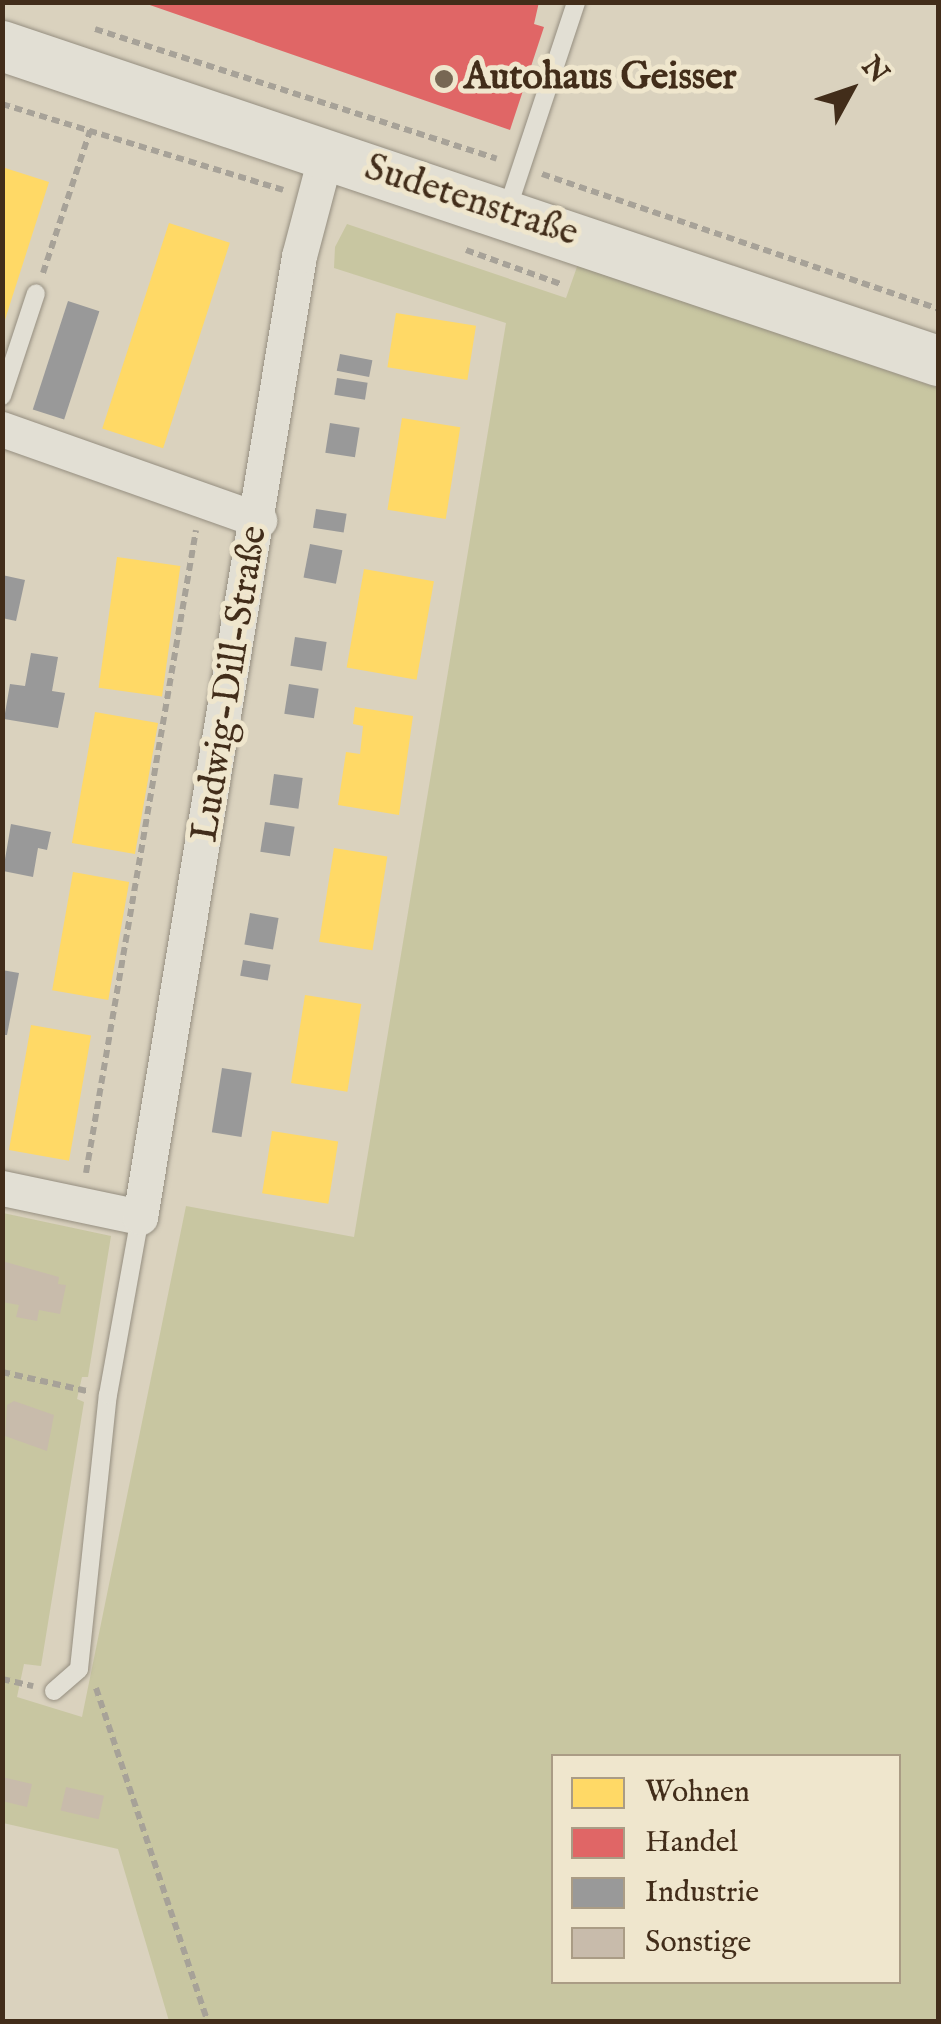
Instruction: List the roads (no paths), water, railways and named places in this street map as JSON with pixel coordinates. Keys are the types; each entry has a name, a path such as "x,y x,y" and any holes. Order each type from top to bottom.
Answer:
{"main road":[{"name":"Sudetenstraße","path":"2,46 320,176 506,213 938,361"}],"street":[{"name":"Ludwig-Dill-Straße","path":"140,1216 259,520 299,256 320,176"},
{"path":"2,429 259,520"},
{"path":"2,1188 140,1216"}],"lane":[{"path":"506,213 576,2"},
{"path":"2,396 36,293"},
{"path":"54,1690 79,1669 108,1395 140,1216"}],"place":[{"name":"Autohaus Geisser","path":"444,79"}]}
